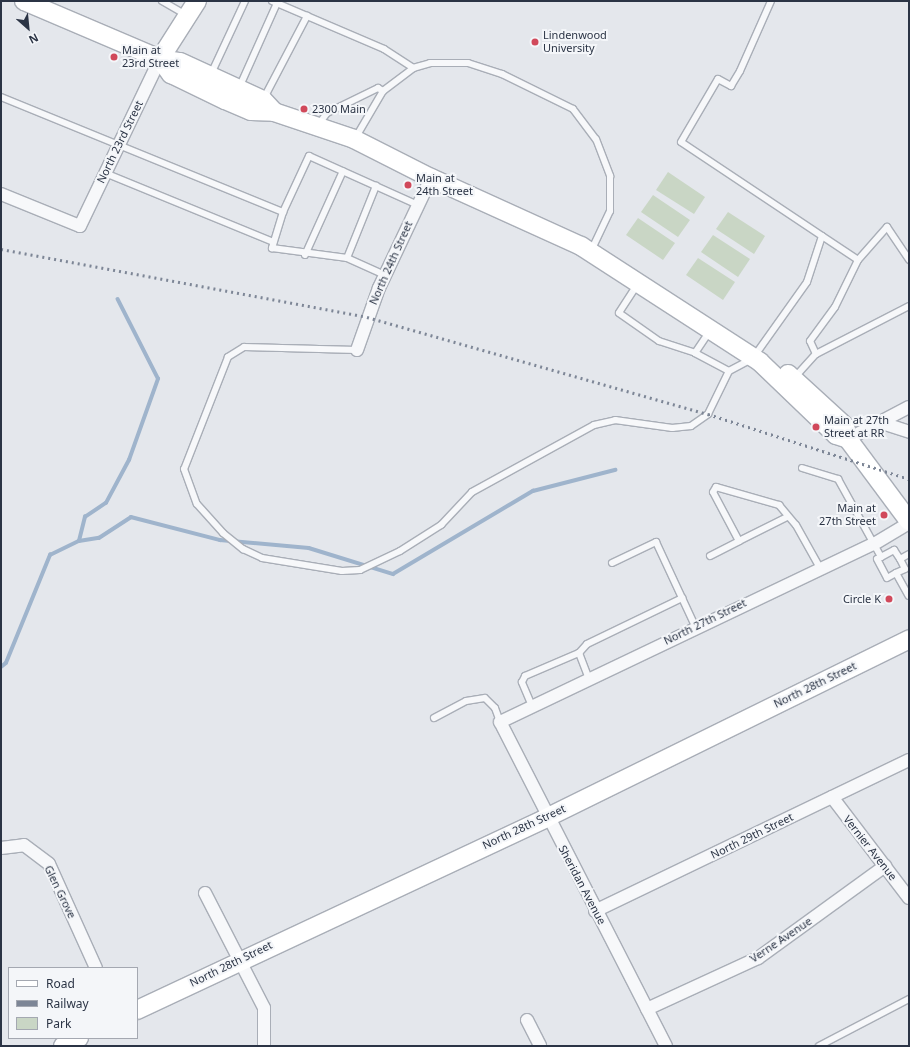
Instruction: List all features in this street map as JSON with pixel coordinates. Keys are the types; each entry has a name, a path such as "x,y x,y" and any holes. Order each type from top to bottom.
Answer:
{"main road":[{"path":"26,1 160,59 180,62 239,88 269,106 317,127 354,139 430,178 590,252 756,360 836,435 848,439"},
{"path":"160,59 192,8"},
{"path":"160,59 171,74 251,111 269,106"},
{"path":"756,360 768,360 794,378 845,426 848,439 909,522"},
{"name":"North 28th Street","path":"138,1010 239,959 546,818 909,639"},
{"path":"63,1046 77,1039"}],"street":[{"name":"North 23rd Street","path":"1,194 80,226 160,59"},
{"name":"North 24th Street","path":"357,350 385,275 430,178"},
{"path":"848,439 909,407"},
{"path":"879,422 909,432"},
{"name":"North 27th Street","path":"500,722 695,626 874,544 909,522"},
{"name":"Sheridan Avenue","path":"500,722 546,818 666,1046"},
{"name":"North 29th Street","path":"596,911 909,760"},
{"name":"Vernier Avenue","path":"832,797 909,898"},
{"name":"Glen Grove","path":"1,848 24,845 49,864 96,967"},
{"name":"Verne Avenue","path":"647,1009 758,958 885,866"},
{"path":"206,893 264,1008 264,1046"},
{"path":"527,1020 540,1046"}],"lane":[{"path":"162,1 192,8"},
{"path":"210,76 245,1"},
{"path":"771,1 740,71 731,86 718,79 681,142 858,260"},
{"path":"239,88 274,2 384,50 413,68"},
{"path":"269,106 307,16"},
{"path":"354,139 383,91 413,68 430,64 468,63 502,74 573,109 596,139 610,176 610,211 590,252"},
{"path":"317,127 327,113 378,88 383,91"},
{"path":"1,97 118,146 150,155 284,212"},
{"path":"385,275 347,258 305,255 272,248 284,212 310,156 418,204"},
{"path":"305,255 343,171"},
{"path":"105,173 274,242"},
{"path":"347,258 376,186"},
{"path":"816,354 810,341 835,307 858,260 887,227 909,260"},
{"path":"357,350 244,346 228,357 184,469 197,504 222,533 243,549 262,558 342,571 360,570 400,551 434,529 454,515 472,492 594,425 615,420 672,428 691,426 708,414 729,372 756,360 807,282 822,236"},
{"path":"638,284 619,313 659,341 695,353 729,372"},
{"path":"794,378 816,354 909,306"},
{"path":"695,353 710,330"},
{"path":"802,468 838,479 881,557"},
{"path":"739,541 713,492 716,488 779,505 787,517 796,525 820,568"},
{"path":"710,556 787,517"},
{"path":"612,563 656,542 695,626"},
{"path":"894,550 900,559 905,568 887,578 877,559 894,550"},
{"path":"900,559 909,554"},
{"path":"896,573 907,588 909,596"},
{"path":"532,706 522,682 525,676 579,653 586,644 682,598"},
{"path":"579,653 589,678"},
{"path":"434,718 466,701 485,698 495,708 500,722"},
{"path":"819,1046 909,999"}],"green space":[{"path":"668,172 705,197 694,214 656,190"},
{"path":"653,195 690,220 678,237 641,212"},
{"path":"728,212 765,236 754,254 716,229"},
{"path":"638,218 675,243 663,260 626,235"},
{"path":"713,235 750,259 738,277 701,252"},
{"path":"698,258 735,282 723,300 686,275"}],"waterway":[{"path":"1,667 6,663 50,555 79,541 85,517 106,503 129,460 158,379 118,300"},
{"path":"79,541 99,538 131,517 220,540 309,548 393,574 533,491 615,470"}],"railway":[{"path":"1,249 367,317 708,414 909,479"}],"place":[{"name":"Lindenwood University","path":"535,42"},
{"name":"Main at 23rd Street","path":"114,57"},
{"name":"2300 Main","path":"304,109"},
{"name":"Main at 24th Street","path":"408,185"},
{"name":"Main at 27th Street at RR","path":"816,427"},
{"name":"Main at 27th Street","path":"884,515"},
{"name":"Circle K","path":"889,599"}]}
